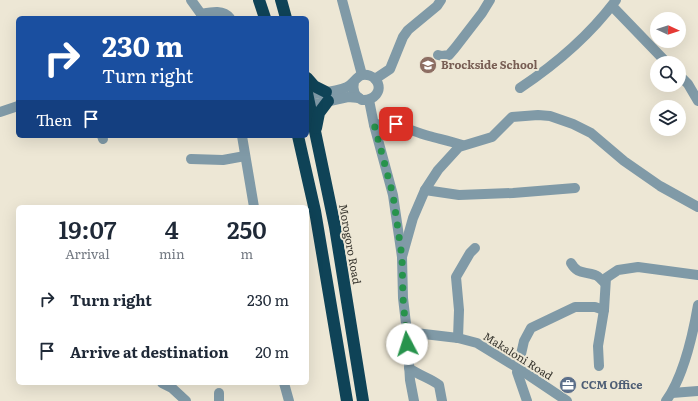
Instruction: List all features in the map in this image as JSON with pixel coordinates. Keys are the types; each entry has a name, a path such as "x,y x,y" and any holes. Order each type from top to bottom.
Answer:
{"highway":[{"path":"259,0 264,16"},
{"path":"281,0 285,16"},
{"path":"309,80 327,96 319,113 315,131"},
{"name":"Morogoro Road","path":"309,104 335,227 363,401"},
{"path":"298,138 315,211 347,401"}],"street":[{"path":"190,0 202,16 220,12 229,16"},
{"path":"342,0 362,75"},
{"path":"375,79 390,69 394,63 403,37 408,30 437,6 441,0"},
{"path":"438,55 449,55 482,13 490,0"},
{"path":"520,88 536,77 577,43 600,21 614,3 661,56"},
{"path":"309,99 327,96 369,100 375,96 378,89 375,79 369,75 362,75 346,88 327,96"},
{"path":"354,82 354,93 359,98"},
{"path":"686,82 698,101"},
{"path":"369,100 384,166 390,182 402,257 403,298 409,368 414,401"},
{"path":"0,112 16,107"},
{"path":"402,257 413,218 425,190 438,170 456,149 462,145 492,137 512,117 538,115 550,116 573,124 590,133 624,161 660,186 698,207"},
{"path":"374,124 396,124 427,136 449,140 462,145"},
{"path":"242,138 254,205"},
{"path":"191,159 223,160 245,156"},
{"path":"425,190 459,195 513,193 575,188"},
{"path":"458,338 459,310 456,277 470,253 475,248"},
{"path":"571,263 574,269 596,275 605,283"},
{"path":"599,366 598,346 604,310 606,278 618,270 638,267 698,275"},
{"path":"669,397 684,363 695,324 698,305"},
{"path":"527,401 517,372 524,341 531,328 575,307 595,307 604,310"},
{"name":"Makaloni Road","path":"407,332 458,338 477,343 567,401"},
{"path":"409,368 439,385 442,401"},
{"path":"166,385 172,388 186,401"},
{"path":"285,385 289,401"},
{"path":"669,397 698,391"}],"place":[{"name":"Brockside School","path":"428,65"},
{"name":"CCM Office","path":"568,385"}],"route":[{"path":"396,124 374,124 393,195 402,257 403,298 407,344"}]}
